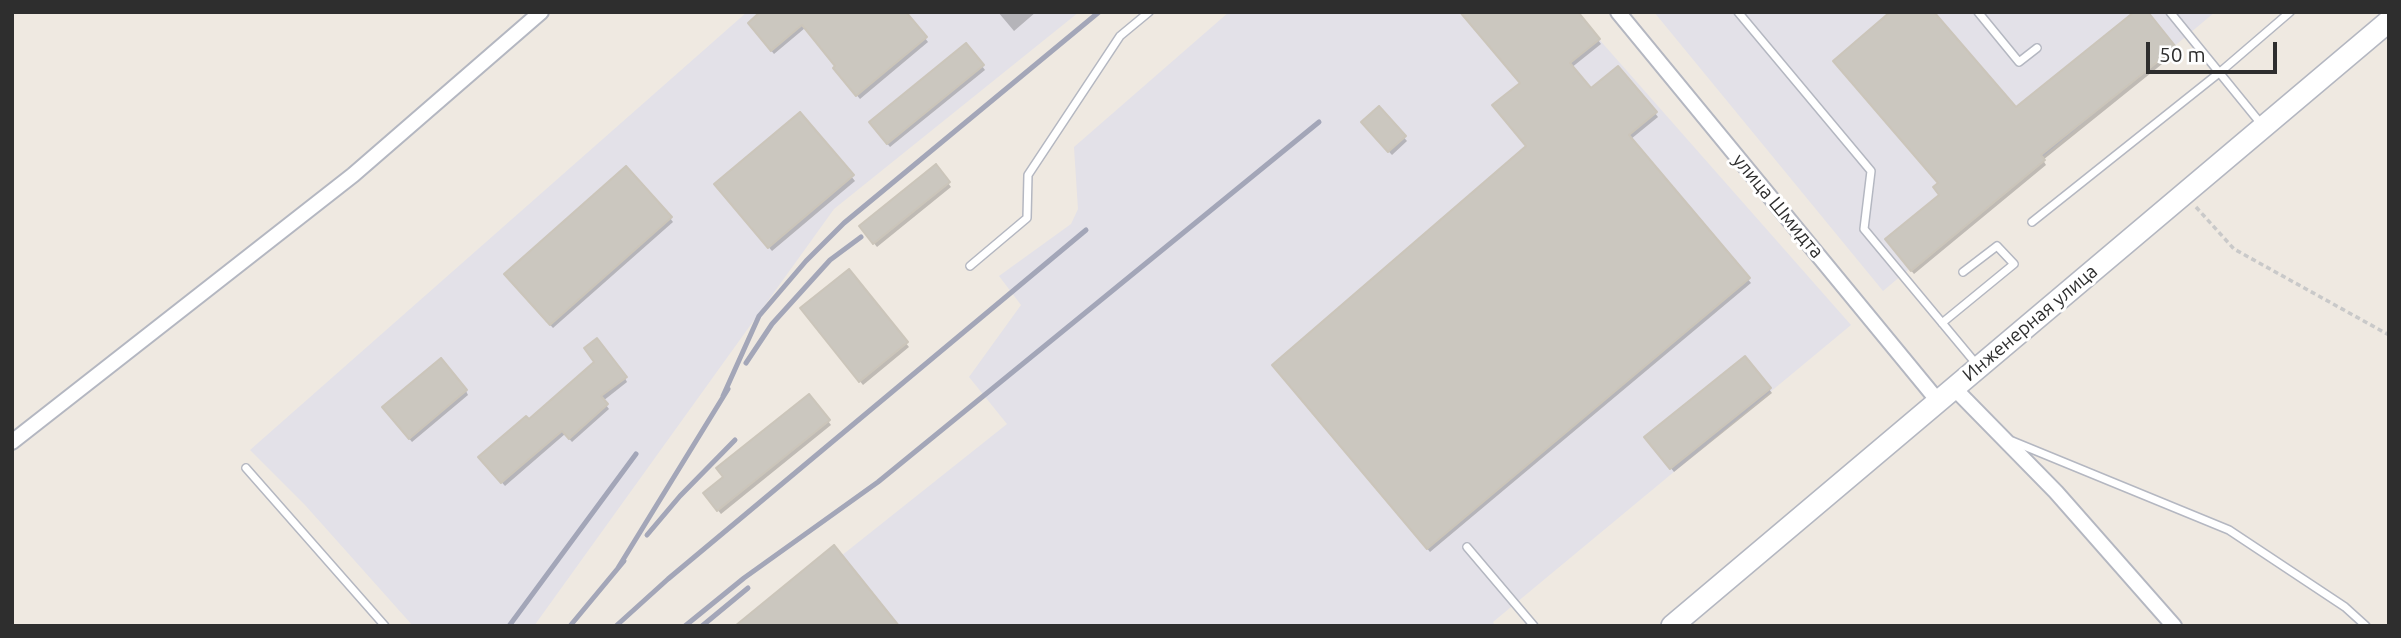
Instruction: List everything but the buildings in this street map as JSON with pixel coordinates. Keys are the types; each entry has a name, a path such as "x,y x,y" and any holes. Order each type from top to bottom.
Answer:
{"street":[{"path":"12,442 353,175 541,12"},
{"name":"улица Шмидта","path":"1618,12 1946,394 2005,438 2174,626"},
{"name":"Инженерная улица","path":"1672,626 2389,22"}],"lane":[{"path":"970,266 1027,218 1028,175 1120,36 1149,12"},
{"path":"1751,12 1741,15 1871,171 1864,229 1978,367"},
{"path":"1979,12 2019,62 2037,48"},
{"path":"2170,12 2263,126"},
{"path":"2032,222 2219,73 2290,12"},
{"path":"1942,323 2014,264 1997,246 1963,272"},
{"path":"2005,438 2229,530 2345,607 2366,626"},
{"path":"246,468 385,626"},
{"path":"1467,547 1534,626"}],"path":[{"path":"2185,195 2234,249 2389,335"}],"shaded area":[{"path":"747,12 1079,12 834,209 534,626 413,626 305,505 250,450"},
{"path":"1229,12 1575,12 1851,325 1493,622 1495,626 753,626 1007,424 969,377 1021,305 999,276 1071,224 1078,209 1074,147"},
{"path":"1654,12 2215,12 1883,291"}],"railway":[{"path":"723,396 759,316 806,261 844,223 1099,12"},
{"path":"685,626 744,578 878,482 1319,122"},
{"path":"616,626 668,579 1086,230"},
{"path":"746,363 772,324 830,260 861,237"},
{"path":"618,568 728,389"},
{"path":"647,535 680,496 735,440"},
{"path":"509,626 636,454"},
{"path":"570,626 624,561"},
{"path":"702,626 748,588"}]}
